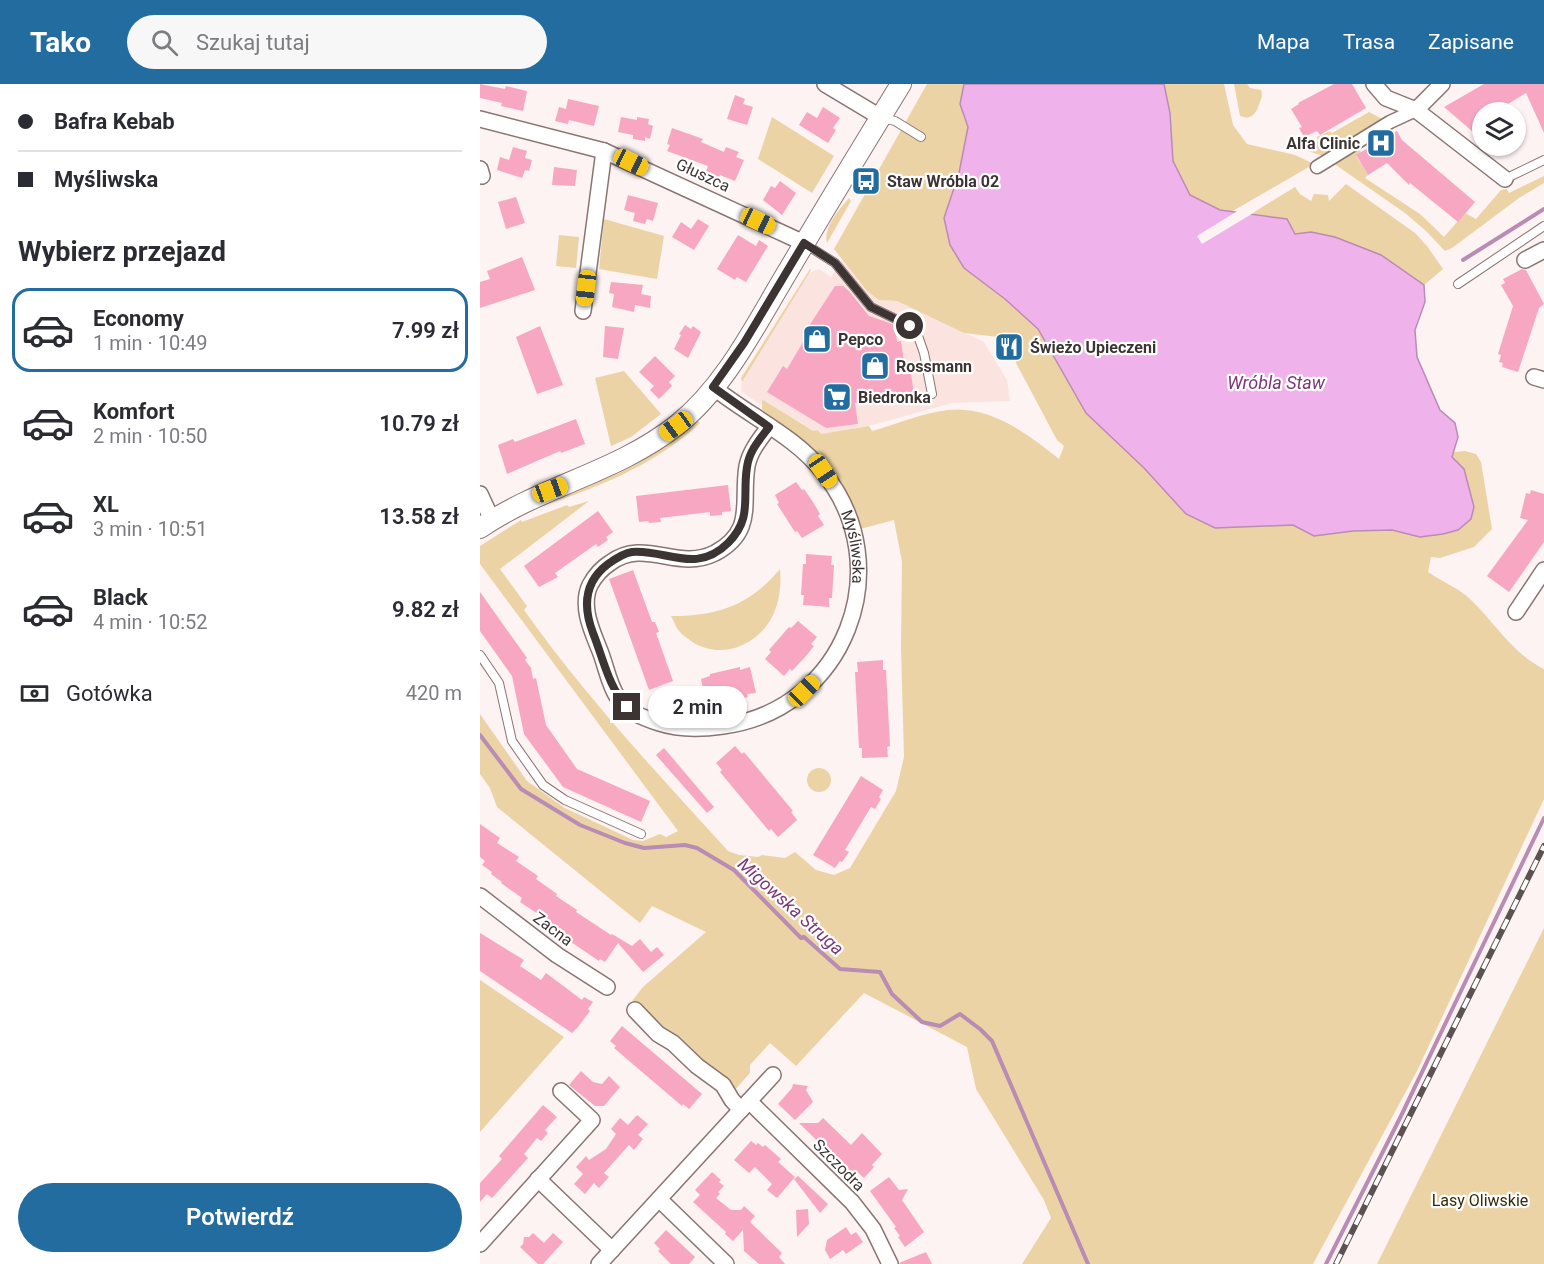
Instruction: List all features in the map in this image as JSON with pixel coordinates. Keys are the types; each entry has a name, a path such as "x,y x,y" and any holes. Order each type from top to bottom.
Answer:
{"street":[{"path":"825,84 880,117"},
{"path":"480,494 486,524 518,505 607,468 643,448 686,417 713,387 744,343 901,84"},
{"path":"1374,84 1386,98 1416,110 1505,179"},
{"path":"1317,167 1390,122 1416,110 1442,84"},
{"name":"Głuszca","path":"480,119 603,151 804,243"},
{"path":"583,311 603,151"},
{"name":"Myśliwska","path":"713,387 769,427 804,452 823,471 837,491 853,532 858,563 856,606 839,650 824,672 785,705 741,724 691,729 668,726 644,718 617,697 586,609 587,594 591,584 602,569 628,552 646,552 691,560 713,554 726,545 744,521 747,465 753,449 769,427"},
{"path":"1516,612 1544,570"},
{"name":"Zacna","path":"480,896 557,955 607,987"},
{"name":"Szczodra","path":"635,1010 658,1034 673,1043 697,1066 723,1084 732,1100 745,1105 852,1202 873,1229 890,1264"},
{"path":"599,1264 773,1075"},
{"path":"480,1244 592,1120 561,1091"},
{"path":"538,1179 612,1250"},
{"path":"659,1199 726,1264"}],"lane":[{"path":"880,117 895,121 921,137"},
{"path":"1505,179 1544,160"},
{"path":"1458,284 1544,226"},
{"path":"804,243 835,263 871,307 910,326 918,336 924,353 932,394"},
{"path":"480,655 499,683 512,741 543,785 565,800 641,834"}],"shaded area":[{"path":"842,260 867,291 879,300 897,301 984,342 1007,380 1010,401 952,403 869,426 821,434 818,430 813,431 762,402 761,405 741,391 742,382 807,274 819,269 831,277"}],"green space":[{"path":"927,84 964,84 960,104 968,126 959,173 944,218 1005,299 1038,329 1086,413 1144,468 1186,514 1215,528 1293,525 1314,536 1353,531 1392,530 1420,537 1458,530 1471,519 1474,507 1464,469 1452,457 1453,452 1465,451 1476,454 1481,462 1492,529 1474,547 1440,558 1431,557 1428,572 1466,596 1514,647 1544,669 1544,799 1417,1071 1313,1264 1022,1264 1051,1218 1044,1200 976,1089 967,1047 864,993 796,1066 770,1043 750,1065 750,1073 733,1092 632,1001 643,987 706,932 652,906 640,923 497,807 490,788 480,774 480,714 527,781 565,808 633,840 643,841 660,834 666,837 678,831 480,564 480,546 521,520 522,522 567,505 569,507 589,501 500,569 527,606 524,610 597,703 728,851 739,855 785,858 795,852 816,870 834,875 850,868 896,791 904,757 901,647 902,562 894,520 860,529 846,495 820,459 822,456 765,413 762,409 763,400 813,431 818,430 821,434 869,426 872,431 929,414 948,410 964,410 979,412 1008,423 1059,459 1064,446 1057,440 1016,363 1018,353 1007,338 964,333 897,301 879,300 867,291 834,249"},
{"path":"1164,84 1224,84 1233,125 1247,144 1295,155 1314,164 1231,212 1220,210 1190,195 1173,161 1170,113"},
{"path":"1234,84 1247,84 1250,88 1261,90 1259,105 1252,116 1240,116"},
{"path":"1369,112 1382,119 1323,156 1305,150 1318,141 1317,137 1330,131 1332,133"},
{"path":"772,117 834,156 812,193 758,159"},
{"path":"1358,147 1361,152 1356,156 1368,175 1365,178 1420,214 1444,237 1465,213 1476,219 1501,190 1507,189 1509,193 1544,176 1544,183 1445,251 1405,213 1333,163"},
{"path":"1346,184 1415,233 1443,269 1424,285 1381,255 1335,237 1311,232 1295,234 1251,214 1295,187 1300,194 1311,201 1314,194 1328,195 1329,201"},
{"path":"849,198 851,201 827,243 827,231"},
{"path":"604,219 664,236 657,279 599,269"},
{"path":"559,235 579,237 576,268 556,266"},
{"path":"811,270 742,382 741,378"},
{"path":"624,371 661,414 631,437 611,446 595,378"},
{"path":"697,420 700,423 679,441 634,469 586,490 510,518 540,502 619,473 664,447"},
{"path":"780,569 779,593 772,617 763,630 747,643 728,649 709,649 691,641 677,629 671,616 704,614 732,606 757,592"},
{"path":"819,768 828,771 831,780 828,789 819,792 810,789 807,780 810,771"},
{"name":"Lasy Oliwskie","path":"1544,928 1544,1264 1377,1264"},
{"path":"480,980 564,1037 480,1132"}],"water":[{"name":"Wróbla Staw","path":"964,84 1164,84 1170,113 1173,161 1190,195 1220,210 1287,219 1295,234 1311,232 1335,237 1381,255 1424,285 1425,302 1415,330 1417,357 1440,410 1455,423 1458,437 1452,457 1464,469 1474,507 1471,519 1458,530 1420,537 1392,530 1353,531 1314,536 1293,525 1215,528 1186,514 1144,468 1086,413 1038,329 1005,299 964,268 950,245 944,218 959,173 968,127 960,104"}],"pier":[{"path":"1239,210 1255,212 1202,244 1197,236"}],"building":[{"path":"480,84 505,89 506,86 527,91 523,111 480,98"},
{"path":"1334,84 1352,84 1366,108 1320,135 1317,131 1304,137 1299,128 1302,127 1291,109"},
{"path":"1484,84 1544,84 1544,133 1526,93 1511,102 1472,102 1472,131 1444,107"},
{"path":"735,95 745,99 743,104 753,107 747,125 727,119"},
{"path":"568,99 599,106 594,126 569,120 568,124 555,121 559,107 566,109"},
{"path":"823,107 840,118 833,128 836,130 828,143 799,125 807,112 817,118"},
{"path":"621,117 637,120 637,117 649,119 648,124 653,126 650,139 645,137 645,141 633,139 633,135 618,132"},
{"path":"672,128 703,139 701,142 724,152 726,147 739,152 736,157 744,160 735,181 720,175 718,180 705,174 708,166 667,151"},
{"path":"1397,131 1402,140 1475,202 1458,222 1410,183 1409,185 1387,163 1368,175 1356,155"},
{"path":"513,147 527,151 525,158 532,160 529,171 525,170 522,178 497,170 500,157 509,160"},
{"path":"554,167 577,170 575,186 552,185"},
{"path":"780,181 796,193 782,215 763,200 771,186 775,188"},
{"path":"628,195 658,203 653,221 647,219 645,224 633,221 635,213 624,210"},
{"path":"516,197 525,223 506,229 498,202"},
{"path":"698,219 709,226 694,250 672,237 681,222 691,229"},
{"path":"738,235 756,246 759,240 768,246 746,282 737,277 735,280 717,269"},
{"path":"522,257 535,290 480,308 480,282 490,279 487,271"},
{"path":"1522,269 1526,270 1544,304 1539,308 1518,372 1502,367 1503,363 1499,362 1501,355 1498,354 1513,306 1501,285 1505,283 1503,279"},
{"path":"611,282 643,285 641,294 651,296 650,308 635,305 634,312 612,307 614,294 609,293"},
{"path":"835,286 843,286 849,291 869,316 895,325 897,342 901,341 905,368 910,367 914,394 855,403 858,424 826,428 767,392 783,366 787,369 812,327 809,326"},
{"path":"685,325 691,329 693,326 701,332 688,358 674,349"},
{"path":"540,326 563,385 537,394 516,337"},
{"path":"605,326 624,328 618,359 603,357"},
{"path":"655,356 675,376 669,382 672,386 659,399 650,390 654,386 639,372"},
{"path":"576,419 585,444 561,453 560,451 507,474 498,445 513,439 515,442"},
{"path":"796,482 813,502 824,525 802,538 797,531 795,532 777,504 779,503 775,495"},
{"path":"728,485 731,511 722,512 722,515 710,516 710,512 660,518 661,522 639,522 636,496"},
{"path":"1531,490 1544,494 1544,542 1509,592 1487,576 1528,520 1520,518 1526,493 1530,494"},
{"path":"598,511 613,532 606,537 608,540 598,547 596,544 555,573 558,577 539,587 524,566"},
{"path":"806,554 832,556 831,565 834,565 832,598 829,598 829,607 803,605 804,595 801,595"},
{"path":"633,570 652,622 655,622 659,632 656,633 673,681 649,690 609,579"},
{"path":"480,592 527,658 525,660 531,668 533,679 536,678 546,725 577,769 650,801 641,822 563,787 524,734 512,676 480,631"},
{"path":"798,621 817,637 811,644 814,646 806,656 784,676 765,659 771,652 769,650 789,627 791,628"},
{"path":"883,660 883,670 886,670 890,746 887,747 888,757 862,758 862,748 859,748 855,672 858,672 857,662"},
{"path":"740,667 740,670 750,667 756,693 747,694 748,697 740,699 706,704 701,679 710,674"},
{"path":"735,746 742,754 744,752 793,811 791,812 797,820 778,837 771,829 769,831 720,772 722,770 716,763"},
{"path":"664,748 714,807 707,813 656,755"},
{"path":"861,776 883,790 879,797 881,799 875,809 871,807 845,850 849,852 835,868 813,855"},
{"path":"480,824 500,838 497,843 519,857 516,861 538,876 536,879 577,910 576,912 632,946 640,939 651,952 657,947 664,955 643,972 618,943 605,962 600,959 599,961 549,927 551,925 540,918 541,916 520,902 522,898 482,865 485,861 480,857"},
{"path":"480,933 524,960 520,966 541,980 546,973 582,1000 584,997 593,1002 588,1009 590,1011 572,1033 480,971"},
{"path":"622,1026 702,1094 689,1109 683,1104 682,1106 614,1048 616,1046 610,1041"},
{"path":"581,1071 593,1082 602,1084 609,1076 620,1087 604,1106 595,1106 569,1085"},
{"path":"793,1084 808,1086 806,1090 813,1102 795,1120 778,1104"},
{"path":"543,1105 557,1117 545,1130 548,1133 541,1141 537,1138 524,1154 528,1158 492,1198 487,1194 480,1202 480,1183 502,1159 499,1156"},
{"path":"637,1115 648,1124 638,1135 643,1139 634,1150 629,1145 604,1173 609,1177 599,1188 594,1183 585,1194 574,1184 583,1174 576,1167 586,1156 589,1160 606,1149 616,1134 611,1129 620,1118 628,1125"},
{"path":"823,1118 851,1145 862,1133 882,1154 864,1178 855,1170 853,1173 842,1165 799,1123 818,1123"},
{"path":"751,1141 763,1147 765,1145 781,1159 778,1162 795,1177 777,1198 767,1190 772,1184 755,1167 749,1173 734,1160"},
{"path":"712,1172 724,1186 716,1198 731,1210 741,1210 744,1206 755,1216 750,1222 782,1253 779,1257 785,1264 759,1264 744,1251 743,1230 733,1241 693,1202 700,1195 695,1190"},
{"path":"798,1176 828,1204 820,1213 794,1179"},
{"path":"889,1177 899,1190 908,1189 902,1200 924,1232 905,1247 898,1237 900,1236 894,1228 896,1227 870,1191"},
{"path":"808,1209 809,1224 797,1237 796,1210"},
{"path":"846,1227 851,1235 856,1232 863,1242 846,1254 843,1250 830,1259 825,1250 827,1240"},
{"path":"666,1230 695,1257 689,1264 671,1264 658,1251 660,1249 654,1243"},
{"path":"533,1233 544,1243 553,1233 563,1242 543,1264 538,1264 520,1247 524,1237 529,1237"},
{"path":"926,1252 932,1264 899,1263"}],"waterway":[{"path":"1463,260 1544,209"},
{"name":"Migowska Struga","path":"480,735 521,789 580,825 644,848 685,845 697,848 734,870 801,938 804,937 840,969 880,972 892,994 922,1022 940,1026 960,1014 980,1029 992,1041 1088,1264"},
{"path":"1326,1264 1400,1118 1544,818"}],"railway":[{"path":"1336,1264 1544,846"}],"place":[{"name":"Alfa Clinic","path":"1381,143"},
{"name":"Staw Wróbla 02","path":"866,181"},
{"name":"Pepco","path":"817,339"},
{"name":"Świeżo Upieczeni","path":"1009,347"},
{"name":"Rossmann","path":"875,366"},
{"name":"Biedronka","path":"837,397"}],"route":[{"path":"627,707 617,697 590,623 586,609 587,594 602,569 628,552 646,552 691,560 713,554 737,533 744,521 747,465 753,449 769,427 713,387 744,343 804,243 835,263 871,307 910,326"}]}
